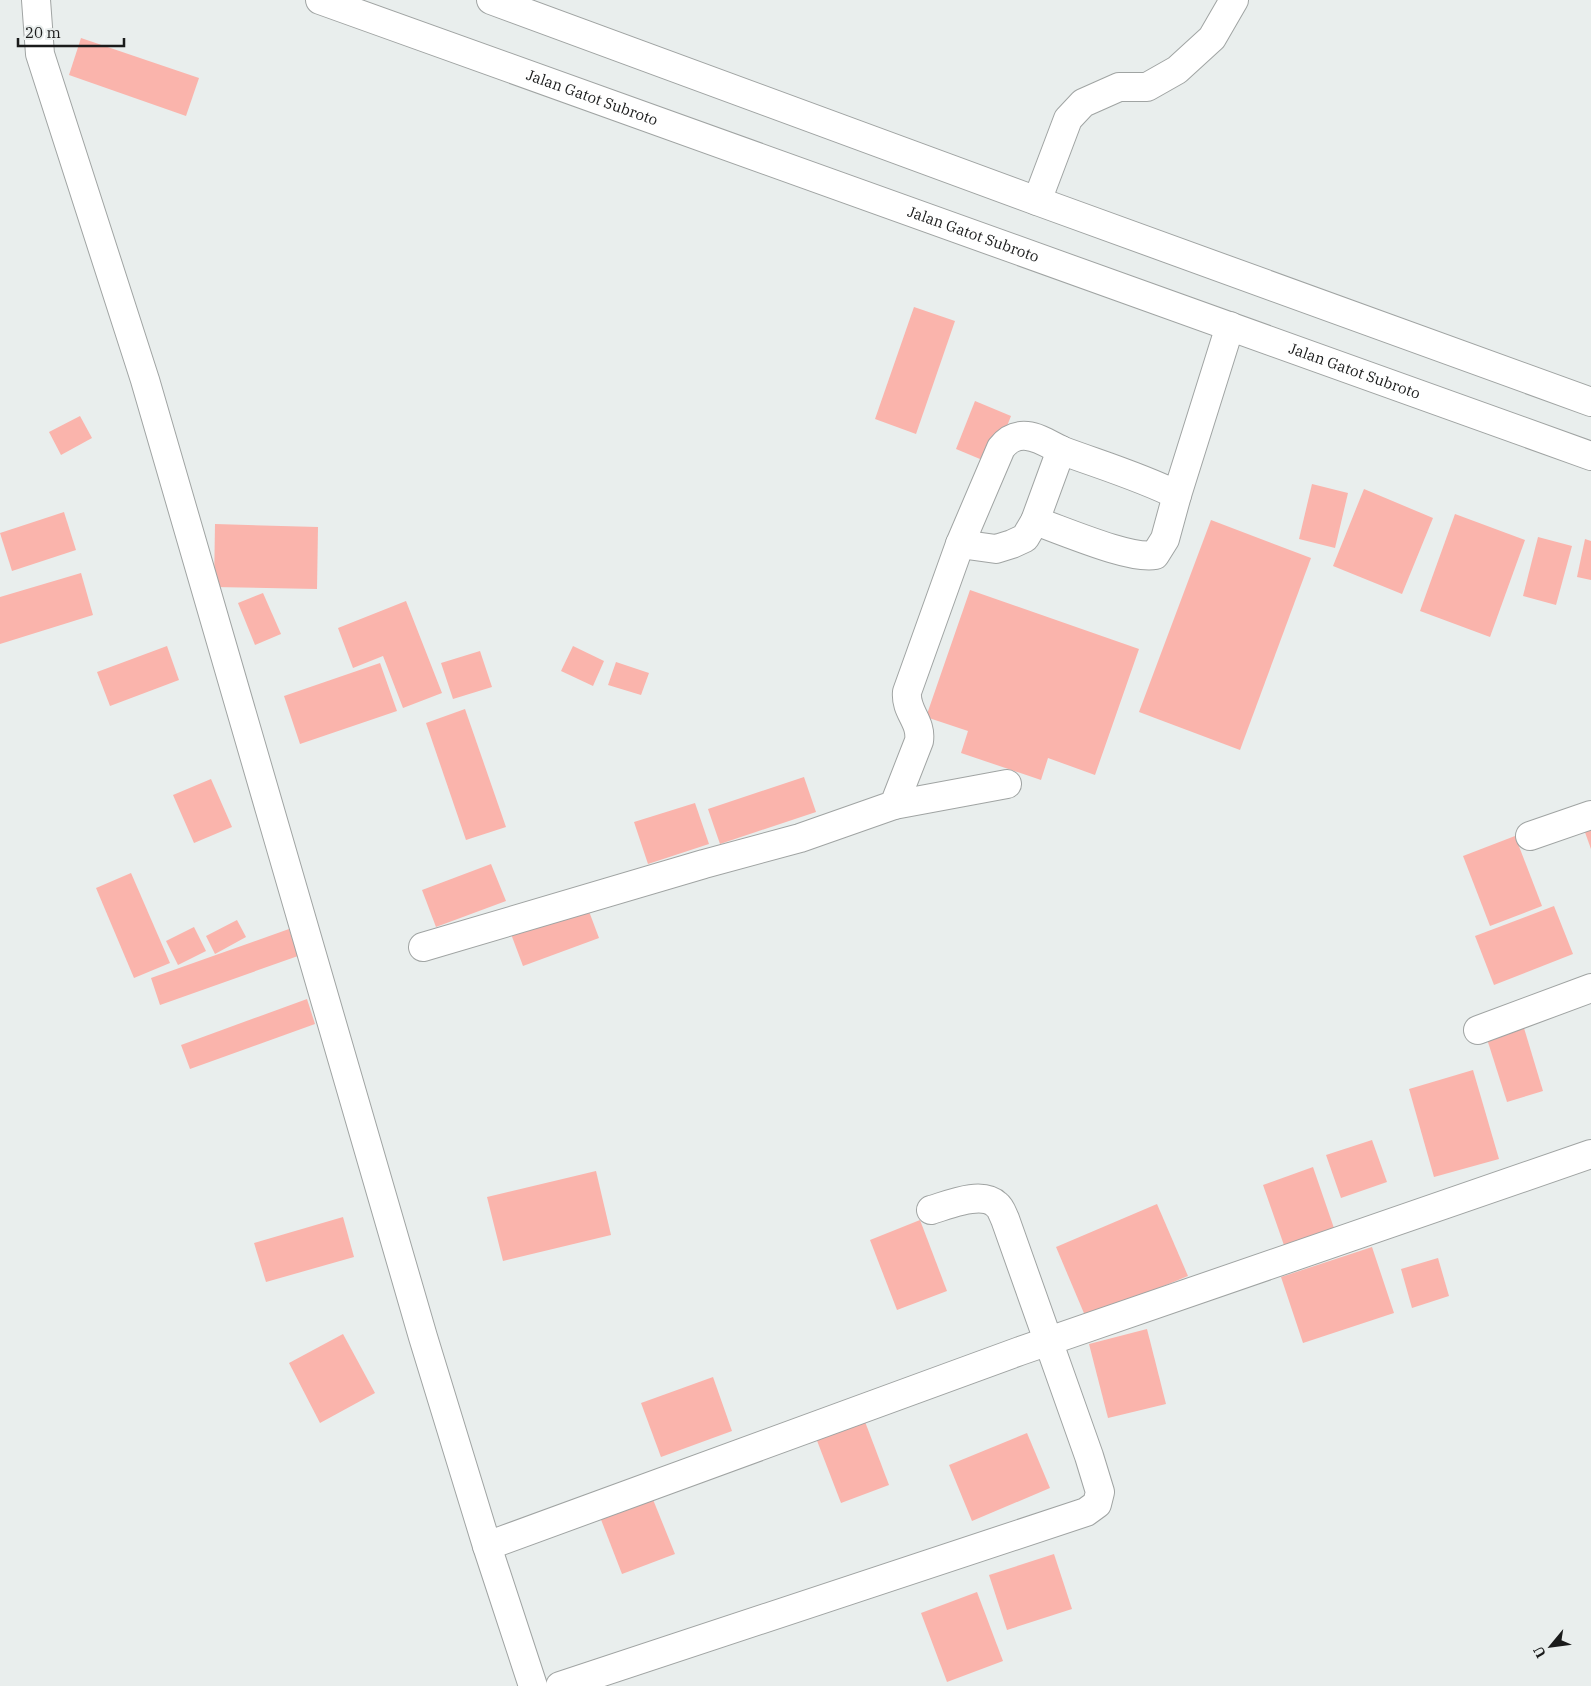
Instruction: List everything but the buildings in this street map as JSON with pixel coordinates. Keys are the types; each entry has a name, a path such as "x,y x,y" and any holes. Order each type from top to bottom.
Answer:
{"street":[{"path":"36,0 40,54 148,390 420,1327 487,1546 533,1686"},
{"name":"Jalan Gatot Subroto","path":"320,0 356,6 1591,456"},
{"path":"491,0 1040,191 1591,402"},
{"path":"1040,191 1068,119 1083,103 1119,88 1147,86 1177,70 1212,38 1234,0"},
{"path":"1035,521 1129,554 1155,555 1165,540 1230,326"},
{"path":"894,805 920,741 920,729 906,701 907,692 960,544 993,466 1007,441 1018,436 1030,436 1061,450 1154,484 1178,495"},
{"path":"960,544 996,549 1025,538 1035,521 1061,450"},
{"path":"424,947 704,864 800,838 894,805 1007,784"},
{"path":"1530,836 1591,815"},
{"path":"1478,1030 1591,988"},
{"path":"487,1546 1050,1341 1591,1154"},
{"path":"560,1686 1086,1512 1097,1504 1100,1492 1050,1341 1006,1219 997,1204 972,1198 931,1210"}]}
